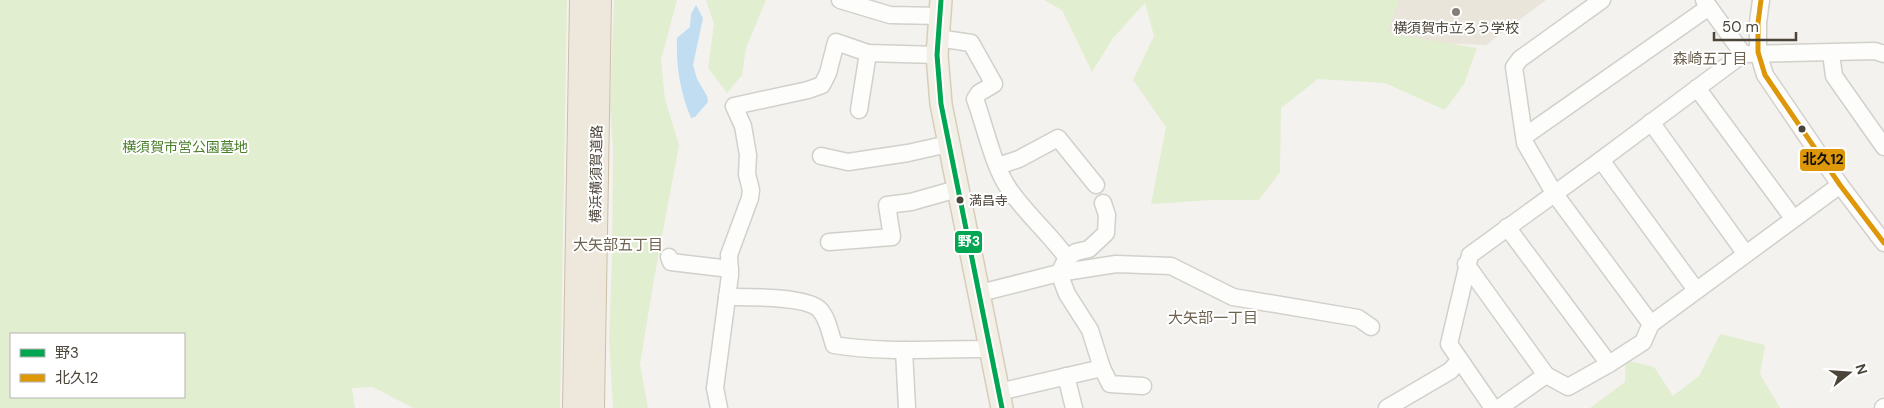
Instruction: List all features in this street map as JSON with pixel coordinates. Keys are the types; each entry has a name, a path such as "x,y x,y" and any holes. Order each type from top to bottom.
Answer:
{"highway":[{"name":"横浜横須賀道路","path":"575,408 582,0"},
{"name":"横浜横須賀道路","path":"592,408 599,0"}],"main road":[{"path":"934,8 933,49 941,104 942,146 997,403"},
{"path":"952,190 980,293 985,348"}],"street":[{"path":"840,0 890,15 934,8"},
{"path":"1602,0 1520,59 1514,67 1526,143 1554,193 1651,324"},
{"path":"1750,53 1758,23 1761,0"},
{"path":"1525,136 1706,4 1750,53 1840,185 1883,240"},
{"path":"719,408 715,388 730,269 729,255 750,198 751,190 747,174 748,154 743,126 734,106 808,90 822,85 828,73 836,42 868,53 933,49 971,43 994,84 980,93 975,99 998,166 1009,189 1067,258"},
{"path":"1493,408 1449,344 1466,264 1470,255 1697,88 1750,53 1875,51 1884,54"},
{"path":"859,110 868,53"},
{"path":"1831,53 1834,76 1884,147"},
{"path":"1697,88 1793,218"},
{"path":"1651,122 1745,253"},
{"path":"998,166 1019,159 1058,138 1096,185"},
{"path":"821,156 848,162 942,146"},
{"path":"1601,160 1696,290"},
{"path":"1466,264 1546,375 1568,387 1609,364 1642,342 1651,324 1745,253 1840,185"},
{"path":"829,242 892,237 887,205 912,202 952,190"},
{"path":"1103,203 1107,215 1106,233 1089,249 1076,252 1067,258 1059,273 1067,294 1090,330 1102,368 1110,384 1143,386"},
{"path":"1507,227 1609,364"},
{"path":"669,257 672,262 730,269"},
{"path":"980,293 1059,273 1116,264 1171,266 1233,297 1358,318 1371,327"},
{"path":"727,297 796,300 812,305 819,309 827,320 834,345 852,348 904,350 985,348"},
{"path":"904,350 907,408"},
{"path":"1387,408 1450,371 1460,360"},
{"path":"997,403 1066,376 1102,368"},
{"path":"1499,408 1546,375"},
{"path":"1066,376 1074,408"}],"shaded area":[{"name":"横須賀市立ろう学校","path":"1393,0 1546,0 1486,45 1378,41"}],"green space":[{"name":"横須賀市営公園墓地","path":"0,0 567,0 560,408 413,408 373,387 352,388 355,408 0,408"},
{"path":"614,0 677,0 661,60 665,99 679,145 640,364 648,408 613,408 609,338 613,150 610,107"},
{"path":"706,0 766,0 746,48 742,75 727,93 708,68 714,24"},
{"path":"1044,0 1399,0 1387,33 1477,48 1464,84 1445,110 1385,83 1318,79 1281,108 1280,172 1259,200 1212,200 1151,204 1166,127 1133,80 1154,36 1145,3 1113,38 1092,72 1062,10"},
{"path":"1720,334 1765,345 1760,374 1780,408 1590,408 1625,382 1626,360 1654,367 1673,396 1699,376"}],"water":[{"path":"696,5 703,18 693,65 697,79 707,96 708,102 695,117 691,118 680,79 677,59 677,38 690,27 691,14"}],"transit line":[{"name":"野3","path":"941,0 937,55 941,104 1002,408"},
{"name":"北久12","path":"1761,0 1758,23 1758,52 1765,75 1840,185 1884,243"}],"place":[{"name":"横須賀市立ろう学校","path":"1456,12"},
{"name":"満昌寺","path":"960,200"}],"district":[{"name":"森崎五丁目","path":"1710,59"},
{"name":"大矢部五丁目","path":"618,245"},
{"name":"大矢部一丁目","path":"1213,318"}]}
